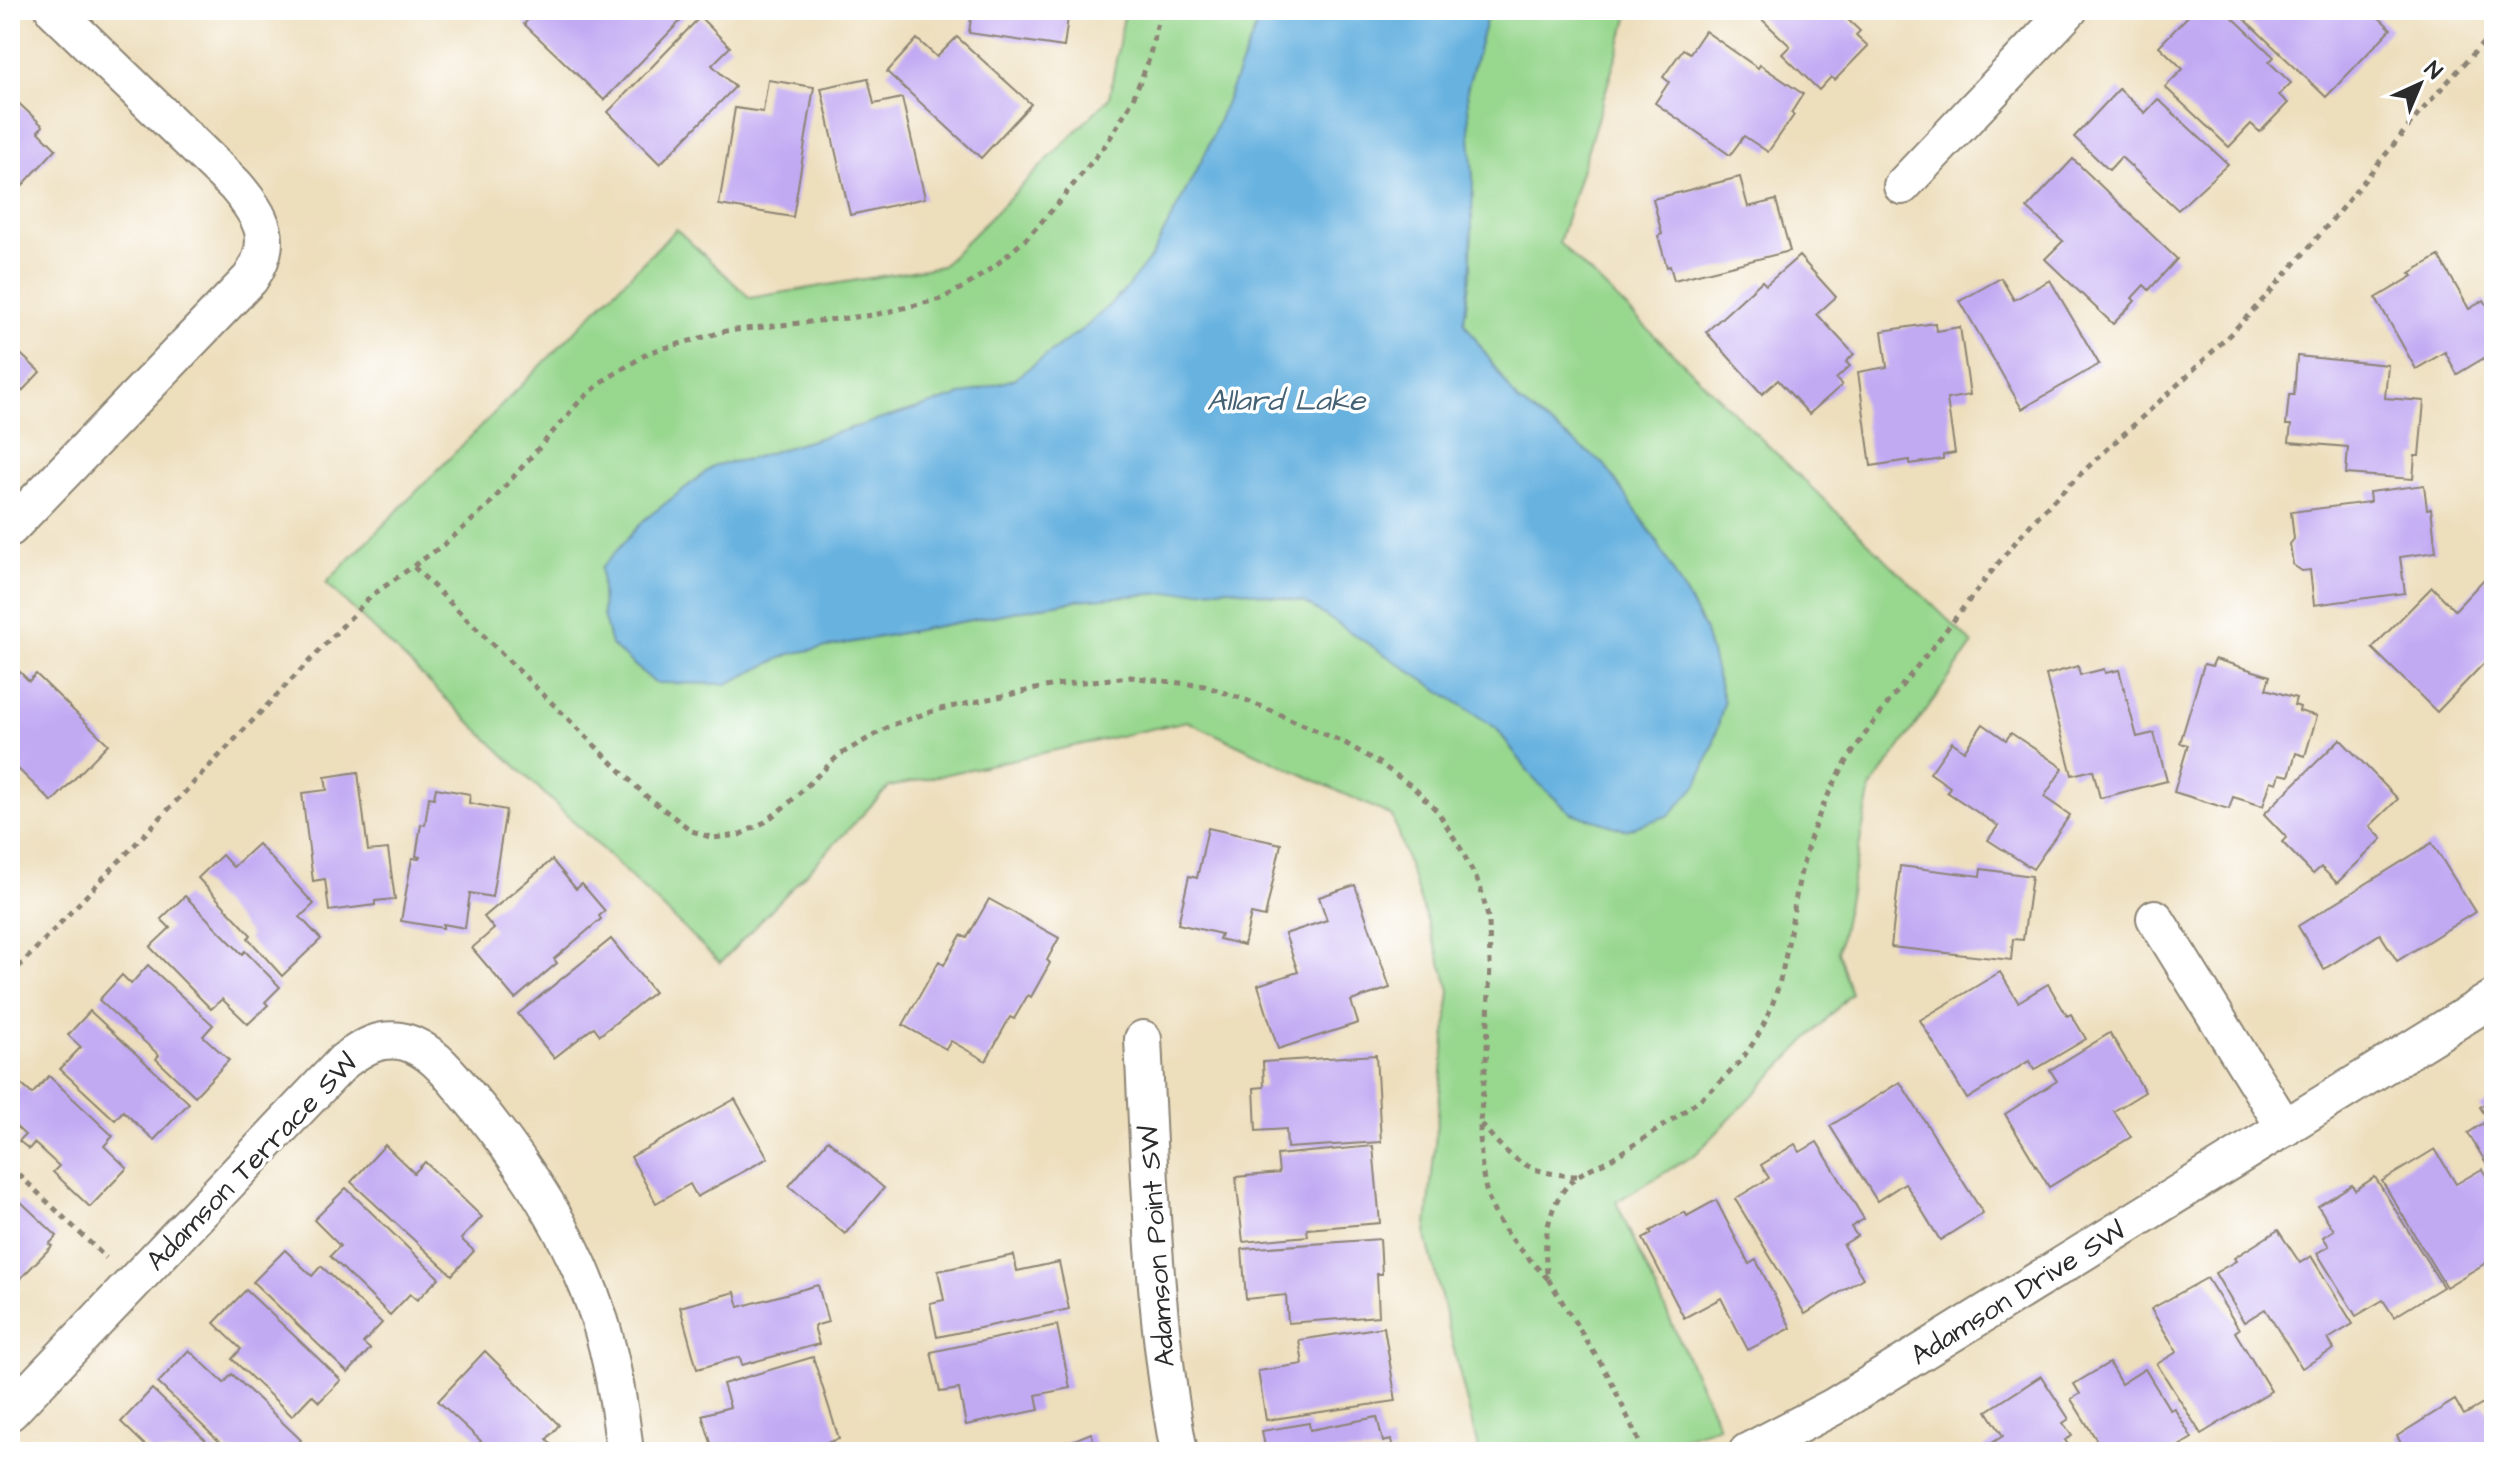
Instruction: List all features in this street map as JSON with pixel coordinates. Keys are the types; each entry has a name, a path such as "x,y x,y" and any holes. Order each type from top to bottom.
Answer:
{"street":[{"path":"10,528 250,279 264,254 265,240 254,209 235,185 54,10"},
{"path":"1902,186 2069,10"},
{"path":"2155,918 2285,1128"},
{"name":"Adamson Drive SW","path":"1747,1452 1833,1407 2494,998"},
{"name":"Adamson Point SW","path":"1143,1039 1156,1272 1163,1351 1179,1452"},
{"name":"Adamson Terrace SW","path":"10,1412 344,1061 371,1043 390,1040 406,1042 422,1049 437,1061 495,1128 540,1193 575,1260 600,1321 619,1403 625,1452"}],"path":[{"path":"10,976 371,596 446,543 487,507 579,402 612,375 650,352 726,331 906,309 941,299 996,265 1026,239 1107,143 1132,101 1148,62 1161,10"},
{"path":"1548,1279 1543,1252 1546,1232 1555,1204 1577,1176 1610,1160 1652,1133 1723,1079 1745,1055 1764,1025 1780,986 1800,875 1813,830 1833,782 1863,737 2008,549 2046,508 2237,327 2297,262 2421,112 2494,31"},
{"path":"414,567 646,796 692,831 713,838 739,835 765,822 839,755 892,725 936,710 1055,685 1130,677 1205,686 1246,700 1345,743 1402,779 1438,812 1461,849 1480,886 1489,921 1487,1049 1480,1122 1480,1163 1484,1190 1495,1217 1514,1243 1548,1279 1608,1375 1644,1452"},
{"path":"1480,1122 1519,1164 1550,1175 1577,1176"},
{"path":"10,1166 133,1283"}],"green space":[{"path":"1125,10 1634,10 1629,15 1559,243 1973,644 1871,788 1838,951 1851,994 1697,1153 1616,1202 1719,1426 1635,1452 1479,1452 1426,1236 1450,990 1392,816 1187,721 889,787 720,963 326,583 676,229 750,298 942,266 1109,98"}],"water":[{"name":"Allard Lake","path":"1263,10 1489,10 1467,90 1473,178 1471,267 1464,322 1518,401 1604,464 1656,540 1704,628 1724,702 1713,746 1697,785 1670,815 1626,830 1571,813 1535,780 1496,728 1396,662 1304,602 1230,588 1078,600 790,654 727,684 655,683 611,645 603,615 601,568 644,520 715,465 749,459 1014,379 1088,325 1123,292 1151,257 1205,154"}],"building":[{"path":"537,10 691,10 604,100 524,24"},
{"path":"972,10 1069,10 1064,47 969,33"},
{"path":"1752,10 1856,10 1845,17 1860,31 1856,35 1868,46 1835,80 1831,77 1819,90 1782,54 1790,46"},
{"path":"2194,10 2225,10 2274,57 2269,62 2291,83 2279,95 2288,103 2260,132 2251,124 2229,147 2165,87 2183,69 2159,46"},
{"path":"2235,10 2371,10 2391,29 2326,97"},
{"path":"700,17 730,47 712,65 735,87 660,164 608,112"},
{"path":"1705,31 1758,68 1760,65 1803,94 1791,113 1794,115 1768,152 1744,136 1730,155 1655,103 1669,82 1663,77 1683,49 1690,53"},
{"path":"957,37 1031,104 981,158 887,72 917,39 937,57"},
{"path":"868,78 874,104 902,98 925,198 850,215 821,88"},
{"path":"768,80 814,87 793,217 719,205 735,108 763,112"},
{"path":"2119,89 2145,113 2158,99 2228,164 2178,210 2121,157 2109,170 2074,137"},
{"path":"10,95 43,126 38,131 56,149 10,199"},
{"path":"2073,159 2177,259 2149,290 2144,285 2132,298 2135,301 2113,324 2045,259 2063,241 2027,208"},
{"path":"1740,177 1748,207 1776,200 1790,251 1674,280 1658,236 1662,234 1653,199"},
{"path":"1799,256 1836,297 1817,314 1854,354 1846,362 1850,366 1836,379 1842,385 1809,414 1778,380 1762,394 1706,332 1762,281 1766,285"},
{"path":"2439,256 2469,309 2484,300 2494,316 2494,352 2457,374 2445,352 2416,369 2376,298"},
{"path":"2001,278 2014,300 2050,280 2099,364 2022,409 1960,301"},
{"path":"1935,323 1936,331 1960,327 1970,395 1947,399 1955,453 1943,455 1943,459 1871,466 1858,372 1887,367 1882,331"},
{"path":"10,344 40,372 10,404"},
{"path":"2297,356 2388,365 2385,398 2424,401 2419,456 2415,456 2413,479 2346,474 2348,447 2289,442 2291,425 2286,425 2289,395 2294,395"},
{"path":"2424,485 2427,509 2431,508 2436,552 2400,557 2405,593 2314,605 2310,570 2302,571 2293,565 2291,512 2370,502 2369,492"},
{"path":"2487,576 2494,583 2494,667 2487,660 2437,712 2372,648 2432,587 2455,610"},
{"path":"2215,659 2270,676 2266,689 2296,698 2294,705 2300,707 2299,711 2317,716 2305,756 2296,753 2289,776 2280,774 2277,783 2271,781 2263,806 2233,797 2229,809 2174,792 2188,745 2180,743 2204,664 2212,666"},
{"path":"10,662 29,681 36,674 108,744 52,802 10,761"},
{"path":"2078,666 2080,675 2104,669 2105,673 2119,670 2137,737 2154,733 2167,781 2100,798 2093,770 2072,775 2046,675"},
{"path":"1983,724 2006,740 2011,733 2063,768 2044,797 2070,815 2033,869 1988,840 1998,826 1947,792 1950,787 1930,773 1952,742 1964,751"},
{"path":"2340,739 2398,799 2370,826 2382,839 2337,883 2321,867 2313,874 2282,842 2287,838 2264,814"},
{"path":"358,772 368,851 388,849 395,899 329,911 325,879 313,881 302,793 327,790 325,777"},
{"path":"436,788 470,794 469,803 506,810 492,897 470,893 465,928 401,921 412,858 420,857 416,856 421,824 425,825 429,797 434,798"},
{"path":"1208,828 1281,844 1265,917 1251,914 1244,945 1219,939 1221,934 1178,924 1189,876 1197,878"},
{"path":"2432,843 2475,912 2397,961 2380,934 2324,969 2298,926"},
{"path":"258,844 314,904 300,917 321,939 282,976 248,938 251,935 198,878 222,855 233,867"},
{"path":"552,860 576,889 582,884 605,911 599,916 601,919 554,959 557,963 515,999 472,948 494,929 484,917"},
{"path":"1900,866 1980,876 1981,869 2032,876 2023,940 2013,939 2011,960 1891,947"},
{"path":"1355,885 1390,988 1351,1001 1358,1023 1278,1049 1258,985 1298,972 1285,934 1327,920 1319,897"},
{"path":"185,896 242,954 245,951 280,987 265,1002 268,1005 248,1024 222,999 211,1009 150,947 170,928 161,919"},
{"path":"989,899 1059,938 1047,960 1050,963 1031,997 1028,995 1014,1019 1010,1017 986,1061 951,1041 946,1049 903,1025 939,961 944,965 961,935 967,938"},
{"path":"611,939 654,992 600,1035 594,1027 554,1058 518,1014"},
{"path":"148,965 213,1025 203,1036 229,1060 195,1096 156,1059 159,1055 99,1000 122,975 131,984"},
{"path":"2000,972 2018,1002 2048,984 2067,1016 2071,1014 2086,1039 2034,1070 2029,1061 1967,1099 1920,1020"},
{"path":"90,1011 189,1103 154,1140 123,1111 115,1120 60,1069 81,1047 68,1035"},
{"path":"2110,1033 2145,1092 2114,1111 2131,1137 2049,1187 2005,1114 2057,1081 2050,1070"},
{"path":"1376,1055 1381,1142 1287,1148 1286,1129 1256,1131 1254,1088 1264,1087 1263,1062"},
{"path":"49,1076 113,1136 104,1146 127,1168 90,1207 53,1172 59,1166 34,1143 29,1149 19,1141 25,1135 10,1121 10,1098 22,1085 32,1094"},
{"path":"1900,1082 1983,1213 1940,1240 1905,1183 1877,1201 1830,1126"},
{"path":"2494,1098 2494,1176 2468,1133 2488,1120 2480,1107"},
{"path":"735,1099 768,1158 697,1197 690,1184 656,1203 631,1157"},
{"path":"828,1140 884,1188 845,1234 789,1186"},
{"path":"1817,1142 1864,1219 1851,1227 1857,1236 1843,1245 1863,1278 1805,1314 1735,1199 1769,1178 1761,1165 1795,1144 1800,1152"},
{"path":"385,1145 414,1173 425,1162 482,1217 461,1239 474,1251 452,1275 351,1182"},
{"path":"1373,1146 1380,1223 1307,1229 1308,1236 1243,1242 1236,1177 1279,1173 1277,1155"},
{"path":"2435,1149 2456,1184 2482,1169 2494,1189 2494,1258 2446,1287 2382,1181"},
{"path":"2375,1177 2443,1287 2394,1317 2383,1300 2356,1316 2317,1253 2329,1246 2323,1237 2334,1230 2318,1206 2352,1185 2355,1190"},
{"path":"346,1188 439,1278 417,1300 410,1294 390,1315 330,1256 340,1246 314,1220"},
{"path":"1716,1200 1749,1264 1756,1260 1791,1328 1748,1350 1721,1298 1684,1318 1643,1239 1652,1234 1650,1231 1685,1212 1687,1216"},
{"path":"20,1201 57,1236 49,1244 52,1246 20,1279 10,1273 10,1202 15,1206"},
{"path":"2278,1230 2300,1263 2311,1256 2353,1324 2328,1339 2334,1349 2302,1368 2265,1309 2244,1322 2215,1273"},
{"path":"1380,1239 1382,1274 1377,1274 1379,1316 1288,1323 1286,1295 1246,1299 1242,1249"},
{"path":"285,1250 312,1276 321,1266 382,1323 363,1343 370,1349 348,1373 253,1282"},
{"path":"1014,1255 1017,1271 1059,1262 1069,1309 937,1337 930,1303 944,1300 938,1271"},
{"path":"2207,1278 2239,1329 2235,1332 2271,1391 2201,1434 2157,1364 2177,1352 2151,1309"},
{"path":"818,1285 828,1322 814,1326 819,1344 742,1365 740,1357 697,1369 680,1307 735,1292 739,1307"},
{"path":"246,1290 341,1380 319,1402 312,1395 292,1416 232,1359 241,1349 214,1323"},
{"path":"1057,1325 1070,1388 1036,1395 1039,1410 966,1425 959,1389 940,1392 931,1352"},
{"path":"1384,1327 1396,1401 1266,1420 1258,1371 1303,1364 1299,1340"},
{"path":"189,1350 224,1383 232,1374 301,1440 290,1452 230,1452 158,1383"},
{"path":"485,1351 559,1425 547,1439 551,1444 543,1452 471,1452 481,1441 438,1401"},
{"path":"813,1357 839,1439 795,1452 714,1452 702,1415 730,1407 723,1384"},
{"path":"2109,1363 2121,1384 2145,1369 2170,1410 2174,1408 2192,1438 2169,1452 2104,1452 2071,1399 2080,1394 2074,1384"},
{"path":"2041,1376 2069,1419 2063,1423 2072,1436 2065,1440 2073,1452 1987,1452 1984,1448 2003,1436 1987,1411"},
{"path":"152,1389 218,1452 152,1452 121,1422"},
{"path":"2455,1400 2464,1415 2483,1404 2494,1422 2494,1452 2406,1452 2397,1436"},
{"path":"1377,1417 1383,1442 1391,1440 1394,1452 1266,1452 1262,1431 1309,1423 1310,1430"},
{"path":"1091,1433 1098,1452 1061,1452 1059,1446"}]}
